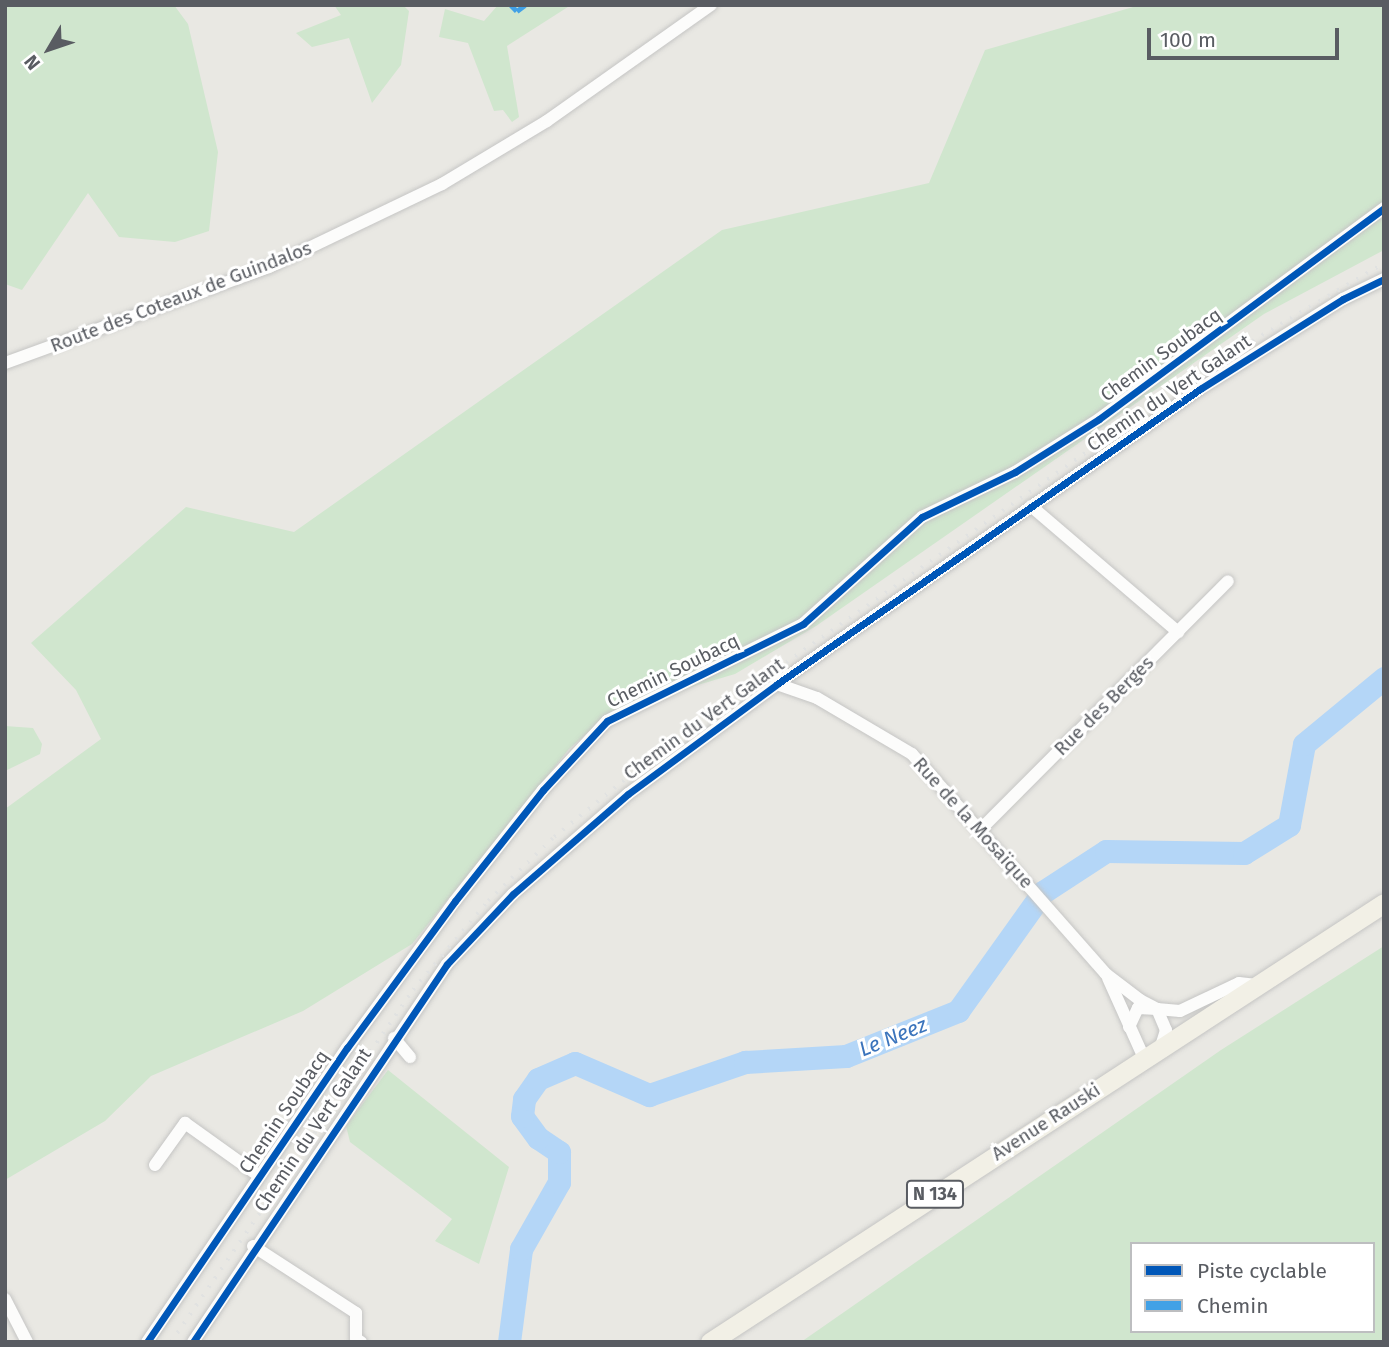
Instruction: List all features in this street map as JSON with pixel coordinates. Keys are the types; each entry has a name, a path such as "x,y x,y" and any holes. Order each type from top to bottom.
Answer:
{"main road":[{"name":"Avenue Rauski","path":"710,1342 1384,903"}],"street":[{"name":"Route des Coteaux de Guindalos","path":"5,363 269,267 442,184 547,121 711,5"},
{"name":"Chemin Soubacq","path":"147,1342 259,1176 455,901 544,790 607,721 803,624 922,517 1015,472 1100,419 1384,208"},
{"name":"Chemin du Vert Galant","path":"193,1342 253,1246 394,1038 447,964 513,894 628,794 777,684 1200,389 1343,299 1384,279"},
{"path":"1031,506 1178,632"},
{"name":"Rue des Berges","path":"980,830 1228,582"},
{"name":"Rue de la Mosaïque","path":"777,684 817,698 912,754 1106,974 1157,1009"},
{"name":"Rue de la Mosaïque","path":"1106,974 1144,1058"},
{"path":"1129,1027 1138,1008 1180,1011 1239,983 1256,985"},
{"path":"1157,1009 1166,1030 1161,1047"},
{"path":"394,1038 410,1057"},
{"path":"156,1165 185,1123 259,1176"},
{"path":"253,1246 356,1313 356,1339 361,1342"},
{"path":"5,1299 27,1342"}],"green space":[{"path":"5,5 174,5 188,24 218,152 209,231 175,242 119,237 88,193 22,290 5,284"},
{"path":"334,5 403,5 409,11 401,65 372,103 349,38 312,47 296,33 341,15"},
{"path":"498,5 571,5 507,46 519,117 512,122 503,110 494,111 468,43 439,37 445,9 484,21"},
{"path":"1140,5 1384,5 1384,250 1264,314 816,626 735,674 613,710 569,749 412,944 303,1011 151,1076 105,1121 5,1180 5,809 101,739 76,690 31,643 186,507 294,532 722,230 929,183 985,50"},
{"path":"5,726 33,728 42,744 40,754 5,771"},
{"path":"1384,946 1384,1342 801,1342 1221,1050"},
{"path":"388,1070 509,1167 479,1264 435,1241 452,1219 350,1142 346,1126"}],"waterway":[{"name":"Le Neez","path":"509,1342 521,1249 559,1182 559,1152 538,1138 522,1116 524,1099 538,1079 575,1063 649,1095 745,1062 846,1056 958,1011 1043,892 1106,851 1244,853 1289,825 1304,744 1384,678"}],"railway":[{"path":"171,1342 413,990 488,901 554,837 660,751 1205,369 1384,263"}],"marked path":[{"path":"511,5 517,11 525,5"}],"cycle path":[{"path":"147,1342 347,1048 455,901 543,790 607,721 803,624 922,517 1015,472 1099,419 1384,208"},
{"path":"193,1342 447,964 513,894 628,794 777,684 1200,389 1343,299 1384,279"}]}
